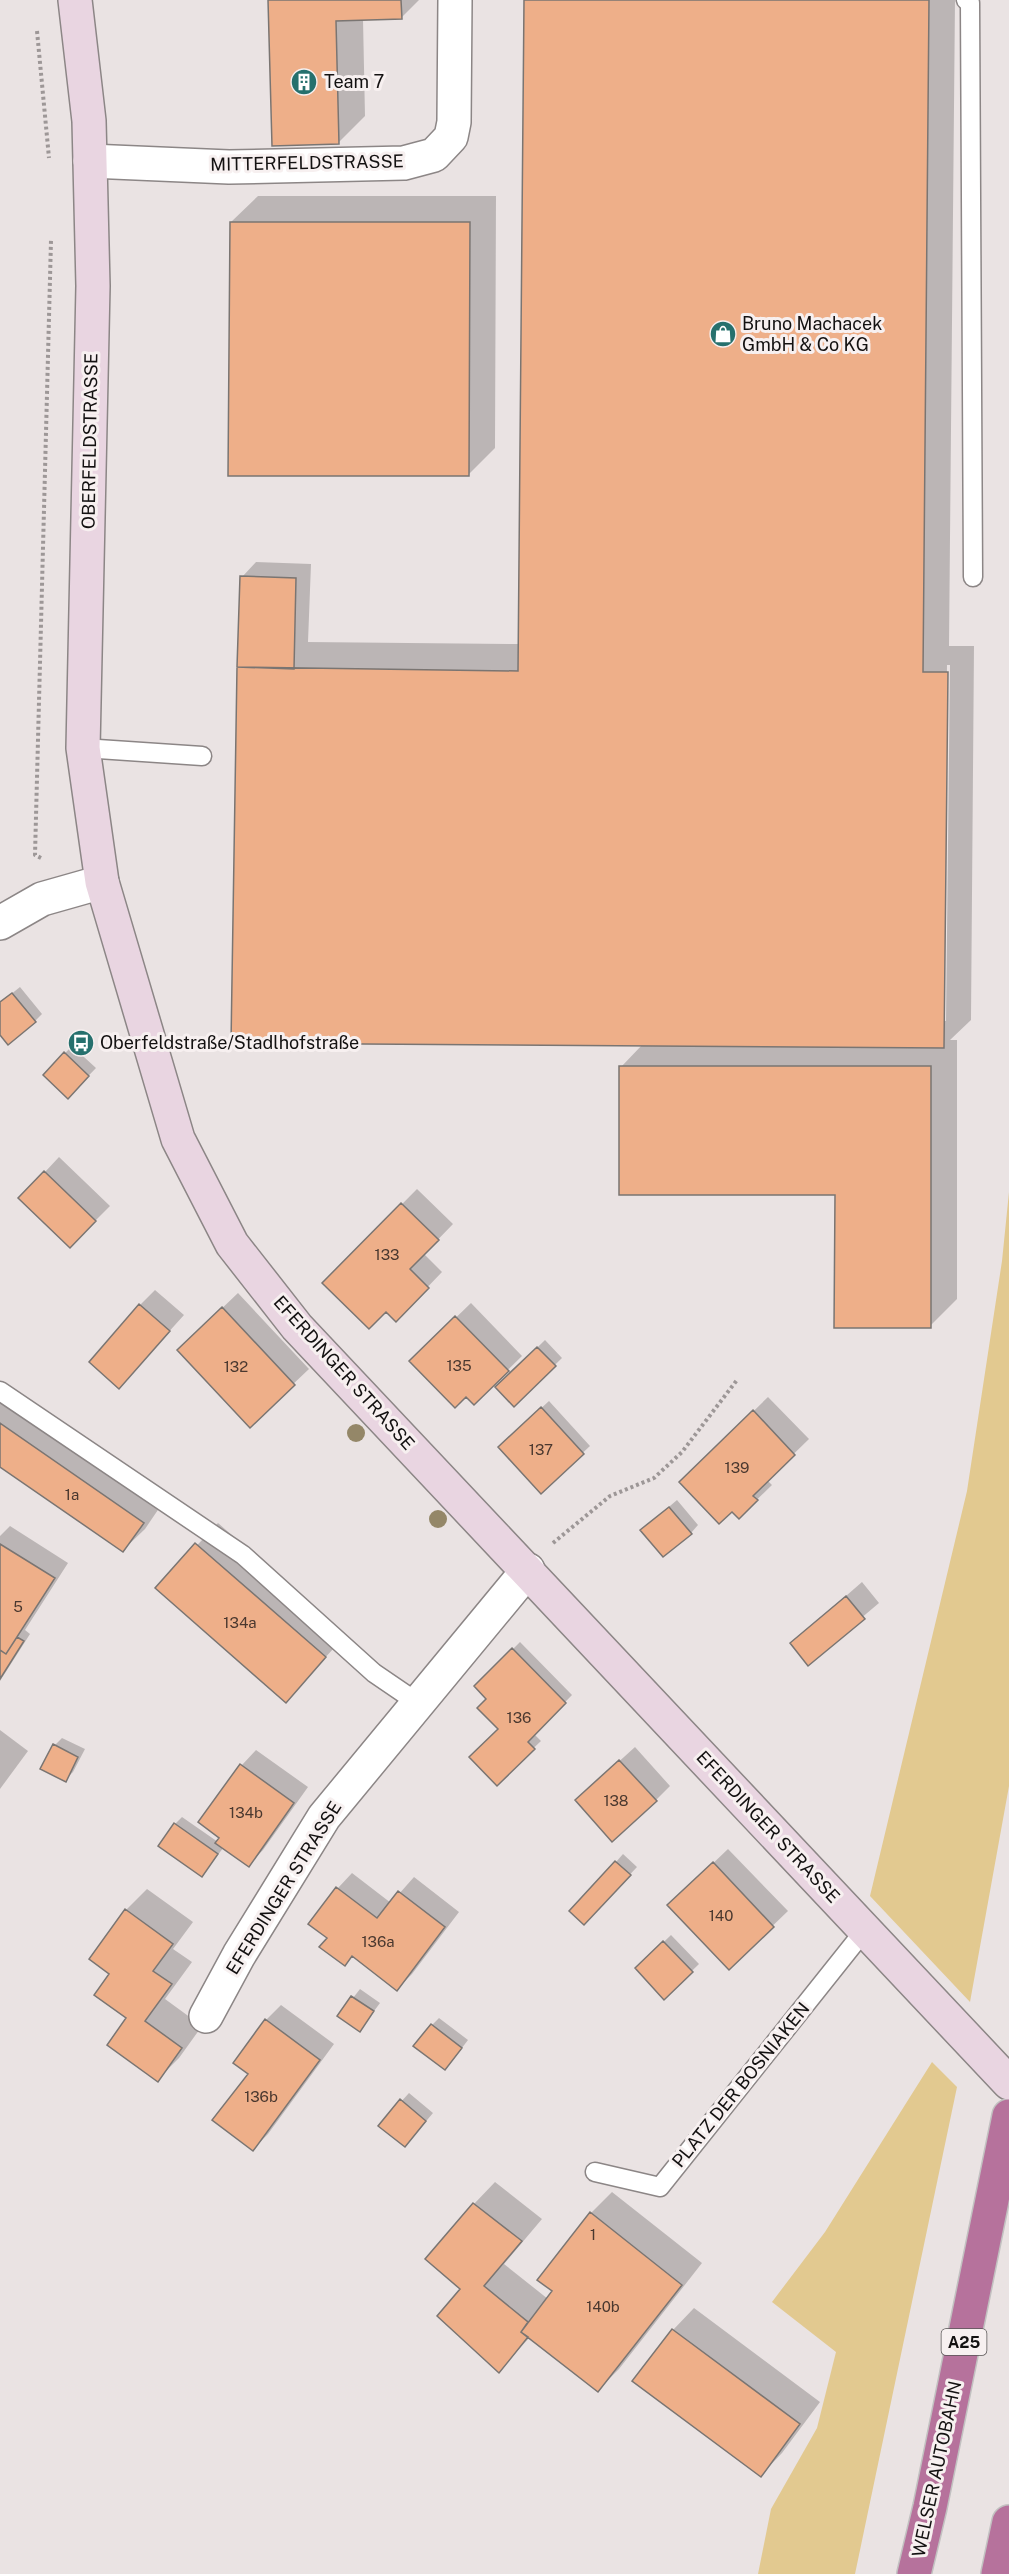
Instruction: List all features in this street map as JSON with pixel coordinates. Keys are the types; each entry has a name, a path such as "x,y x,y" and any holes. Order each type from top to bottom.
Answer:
{"highway":[{"name":"WELSER AUTOBAHN","path":"914,2574 930,2507 1009,2116"},
{"path":"998,2574 1009,2522"}],"main road":[{"name":"OBERFELDSTRASSE","path":"75,0 89,121 93,286 83,748 102,882"},
{"name":"EFERDINGER STRASSE","path":"102,882 178,1139 232,1244 297,1327 1009,2083"}],"street":[{"name":"MITTERFELDSTRASSE","path":"90,161 229,167 404,163 434,154 451,137 454,122 455,0"},
{"path":"0,923 42,899 102,882"},
{"name":"EFERDINGER STRASSE","path":"206,2016 239,1955 324,1817 528,1570"}],"lane":[{"path":"966,0 970,3 973,577"},
{"path":"83,748 202,756"},
{"path":"0,1391 243,1555 374,1673 418,1703"},
{"name":"PLATZ DER BOSNIAKEN","path":"595,2172 660,2187 864,1931"}],"path":[{"path":"36,23 49,159"},
{"path":"44,859 35,855 51,229"},
{"path":"528,1570 558,1538 610,1496 654,1478 682,1452 738,1380"}],"shaded area":[{"path":"1009,1192 1009,1786 970,2002 870,1896 967,1491 1002,1261"},
{"path":"932,2062 957,2087 855,2574 758,2574 771,2509 817,2428 836,2352 772,2302 825,2232"}],"building":[{"name":"Team 7","path":"268,0 401,0 402,19 336,21 339,144 272,146"},
{"name":"Bruno Machacek GmbH & Co KG","path":"524,0 929,0 923,672 948,672 944,1048 231,1043 237,667 518,671"},
{"path":"230,222 470,222 469,476 228,476"},
{"path":"240,576 296,578 294,669 237,667"},
{"path":"12,993 36,1022 8,1045 0,1035 0,1002"},
{"path":"64,1052 89,1076 68,1099 43,1075"},
{"path":"619,1066 931,1066 931,1328 834,1328 835,1195 619,1195"},
{"path":"44,1171 96,1221 70,1248 18,1198"},
{"path":"401,1203 439,1240 410,1269 429,1288 396,1322 386,1312 369,1329 322,1283"},
{"path":"139,1304 170,1331 119,1389 89,1362"},
{"path":"222,1307 295,1385 250,1428 177,1350"},
{"path":"455,1316 509,1371 474,1405 466,1397 455,1408 409,1361"},
{"path":"537,1347 556,1366 514,1407 495,1387"},
{"path":"541,1407 584,1454 541,1494 498,1447"},
{"path":"753,1410 795,1455 753,1496 758,1500 739,1519 732,1512 719,1524 679,1482"},
{"path":"0,1423 144,1523 123,1552 0,1467"},
{"path":"669,1507 692,1534 663,1557 640,1530"},
{"path":"195,1543 326,1657 286,1703 155,1588"},
{"path":"0,1544 55,1578 6,1654 0,1650"},
{"path":"846,1596 865,1619 808,1666 790,1643"},
{"path":"17,1637 24,1641 0,1679 0,1650 6,1654"},
{"path":"512,1648 566,1703 528,1742 535,1749 497,1786 469,1757 498,1729 477,1708 486,1699 474,1686"},
{"path":"53,1744 78,1757 66,1782 40,1769"},
{"path":"619,1760 657,1801 612,1842 575,1800"},
{"path":"240,1764 294,1803 249,1867 215,1843 219,1838 198,1822"},
{"path":"174,1823 218,1854 202,1877 158,1846"},
{"path":"615,1861 631,1875 584,1925 569,1911"},
{"path":"713,1862 774,1927 729,1970 667,1905"},
{"path":"336,1887 377,1918 398,1891 445,1927 397,1991 352,1956 345,1966 319,1947 327,1938 308,1924"},
{"path":"125,1909 173,1944 153,1971 172,1984 145,2021 182,2048 158,2082 107,2045 126,2018 94,1995 109,1974 89,1959"},
{"path":"663,1941 693,1972 664,2000 635,1968"},
{"path":"351,1996 374,2011 360,2032 337,2016"},
{"path":"265,2019 320,2060 253,2151 212,2120 248,2074 233,2063"},
{"path":"431,2024 462,2048 445,2070 413,2046"},
{"path":"400,2099 426,2121 405,2147 378,2126"},
{"path":"473,2203 522,2241 484,2286 528,2322 521,2332 528,2337 499,2373 437,2316 460,2289 425,2259"},
{"path":"590,2212 682,2285 598,2392 521,2332 552,2291 537,2280"},
{"path":"672,2329 800,2424 761,2477 632,2381"}],"place":[{"name":"Team 7","path":"304,82"},
{"name":"Bruno Machacek GmbH & Co KG","path":"723,334"},
{"name":"Oberfeldstraße/Stadlhofstraße","path":"81,1043"}]}
